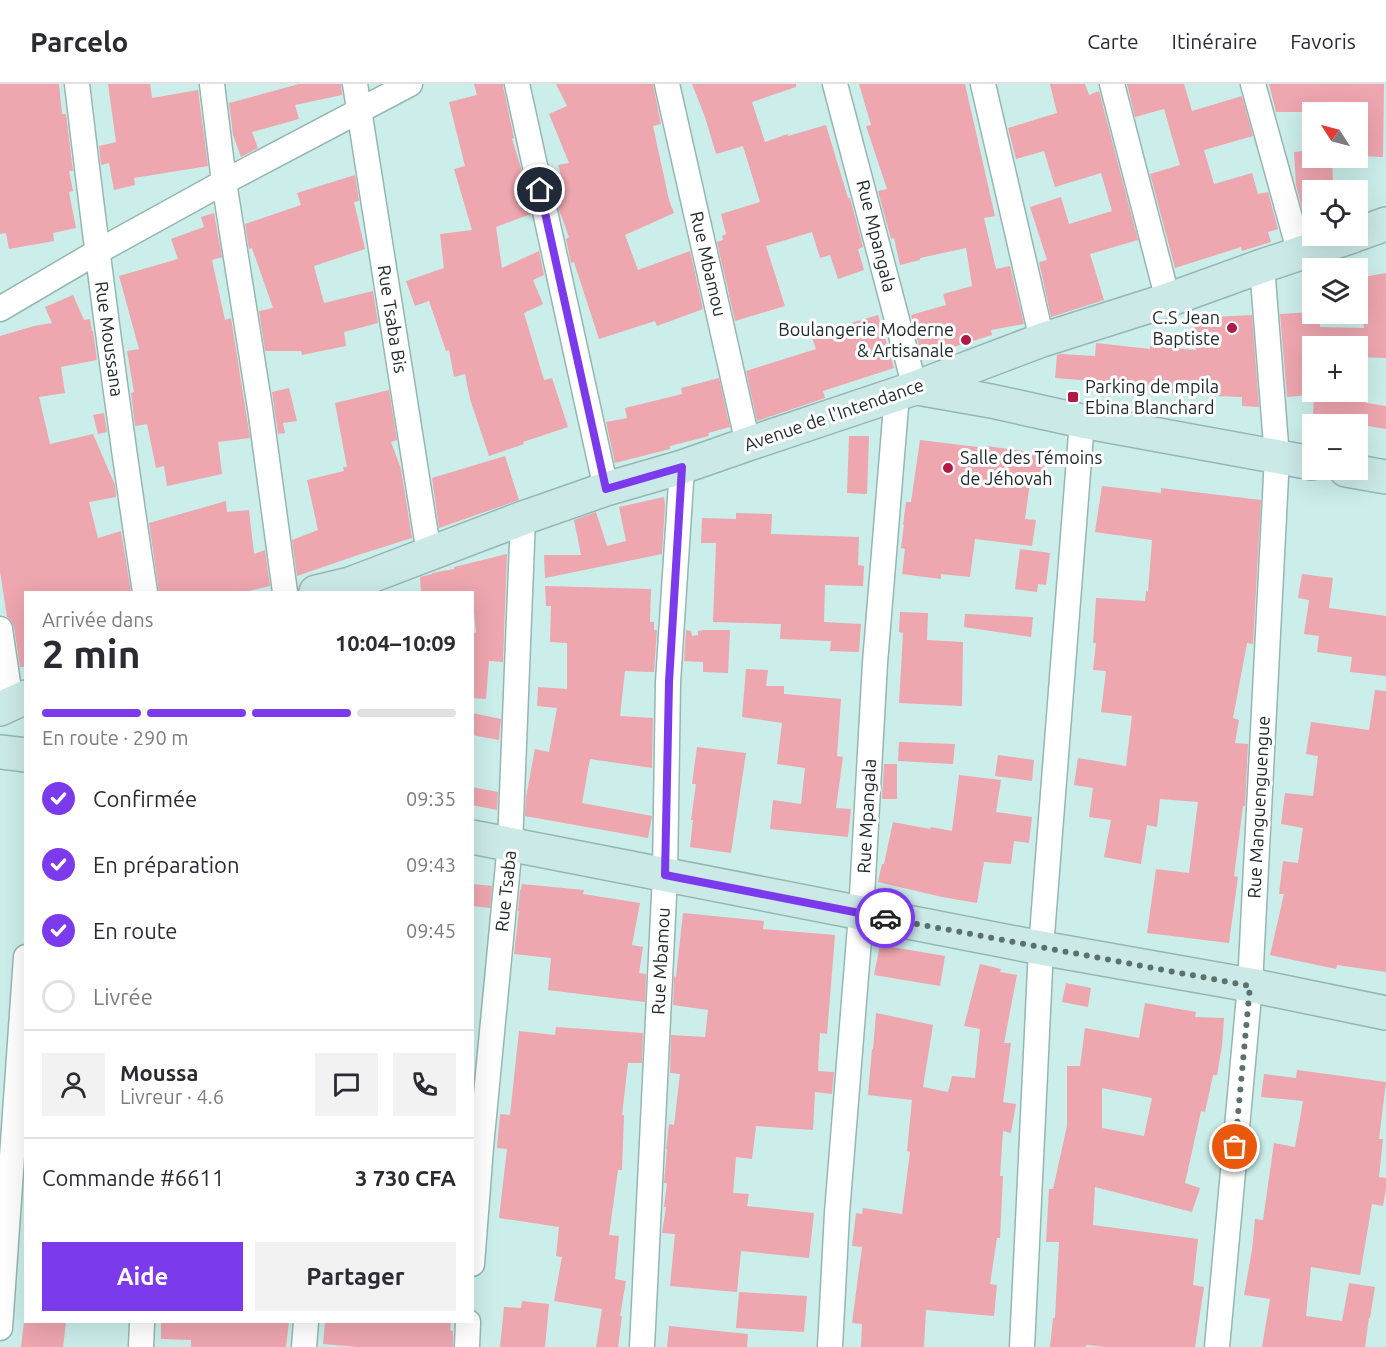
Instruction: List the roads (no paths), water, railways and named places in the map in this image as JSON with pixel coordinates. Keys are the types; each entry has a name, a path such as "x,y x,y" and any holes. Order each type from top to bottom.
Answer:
{"street":[{"name":"Rue Moussana","path":"77,84 97,252 145,591"},
{"path":"212,84 224,182 258,397 285,591"},
{"name":"Rue Tsaba Bis","path":"355,84 429,554"},
{"path":"0,309 224,182 410,84"},
{"path":"517,84 606,489"},
{"name":"Rue Mbamou","path":"667,84 748,444"},
{"name":"Rue Mpangala","path":"830,1347 837,1213 861,914 875,663 906,391 835,84"},
{"path":"983,84 1042,340"},
{"path":"1112,84 1168,300"},
{"path":"1254,84 1300,254"},
{"path":"1368,230 1386,224"},
{"name":"Avenue de l'Intendance","path":"324,591 350,588 429,554 523,518 906,391 1042,340 1168,300 1324,246"},
{"name":"Rue Manguenguengue","path":"1217,1347 1250,986 1277,457 1262,266"},
{"path":"906,391 990,401 1082,421 1302,461"},
{"path":"1022,1347 1041,948 1082,421"},
{"name":"Rue Mbamou","path":"642,1347 665,875 669,682 682,467"},
{"path":"1368,474 1386,477"},
{"name":"Rue Tsaba","path":"474,1238 510,844 523,518"},
{"path":"0,629 12,703"},
{"path":"0,752 24,754"},
{"path":"474,837 861,914 1386,1013"},
{"path":"0,1328 24,986"},
{"path":"141,1347 142,1323"},
{"path":"304,1347 306,1323"},
{"path":"467,1347 468,1323"}],"place":[{"name":"C.S Jean Baptiste","path":"1232,328"},
{"name":"Boulangerie Moderne & Artisanale","path":"966,340"},
{"name":"Parking de mpila Ebina Blanchard","path":"1073,397"},
{"name":"Salle des Témoins de Jéhovah","path":"948,468"}]}
